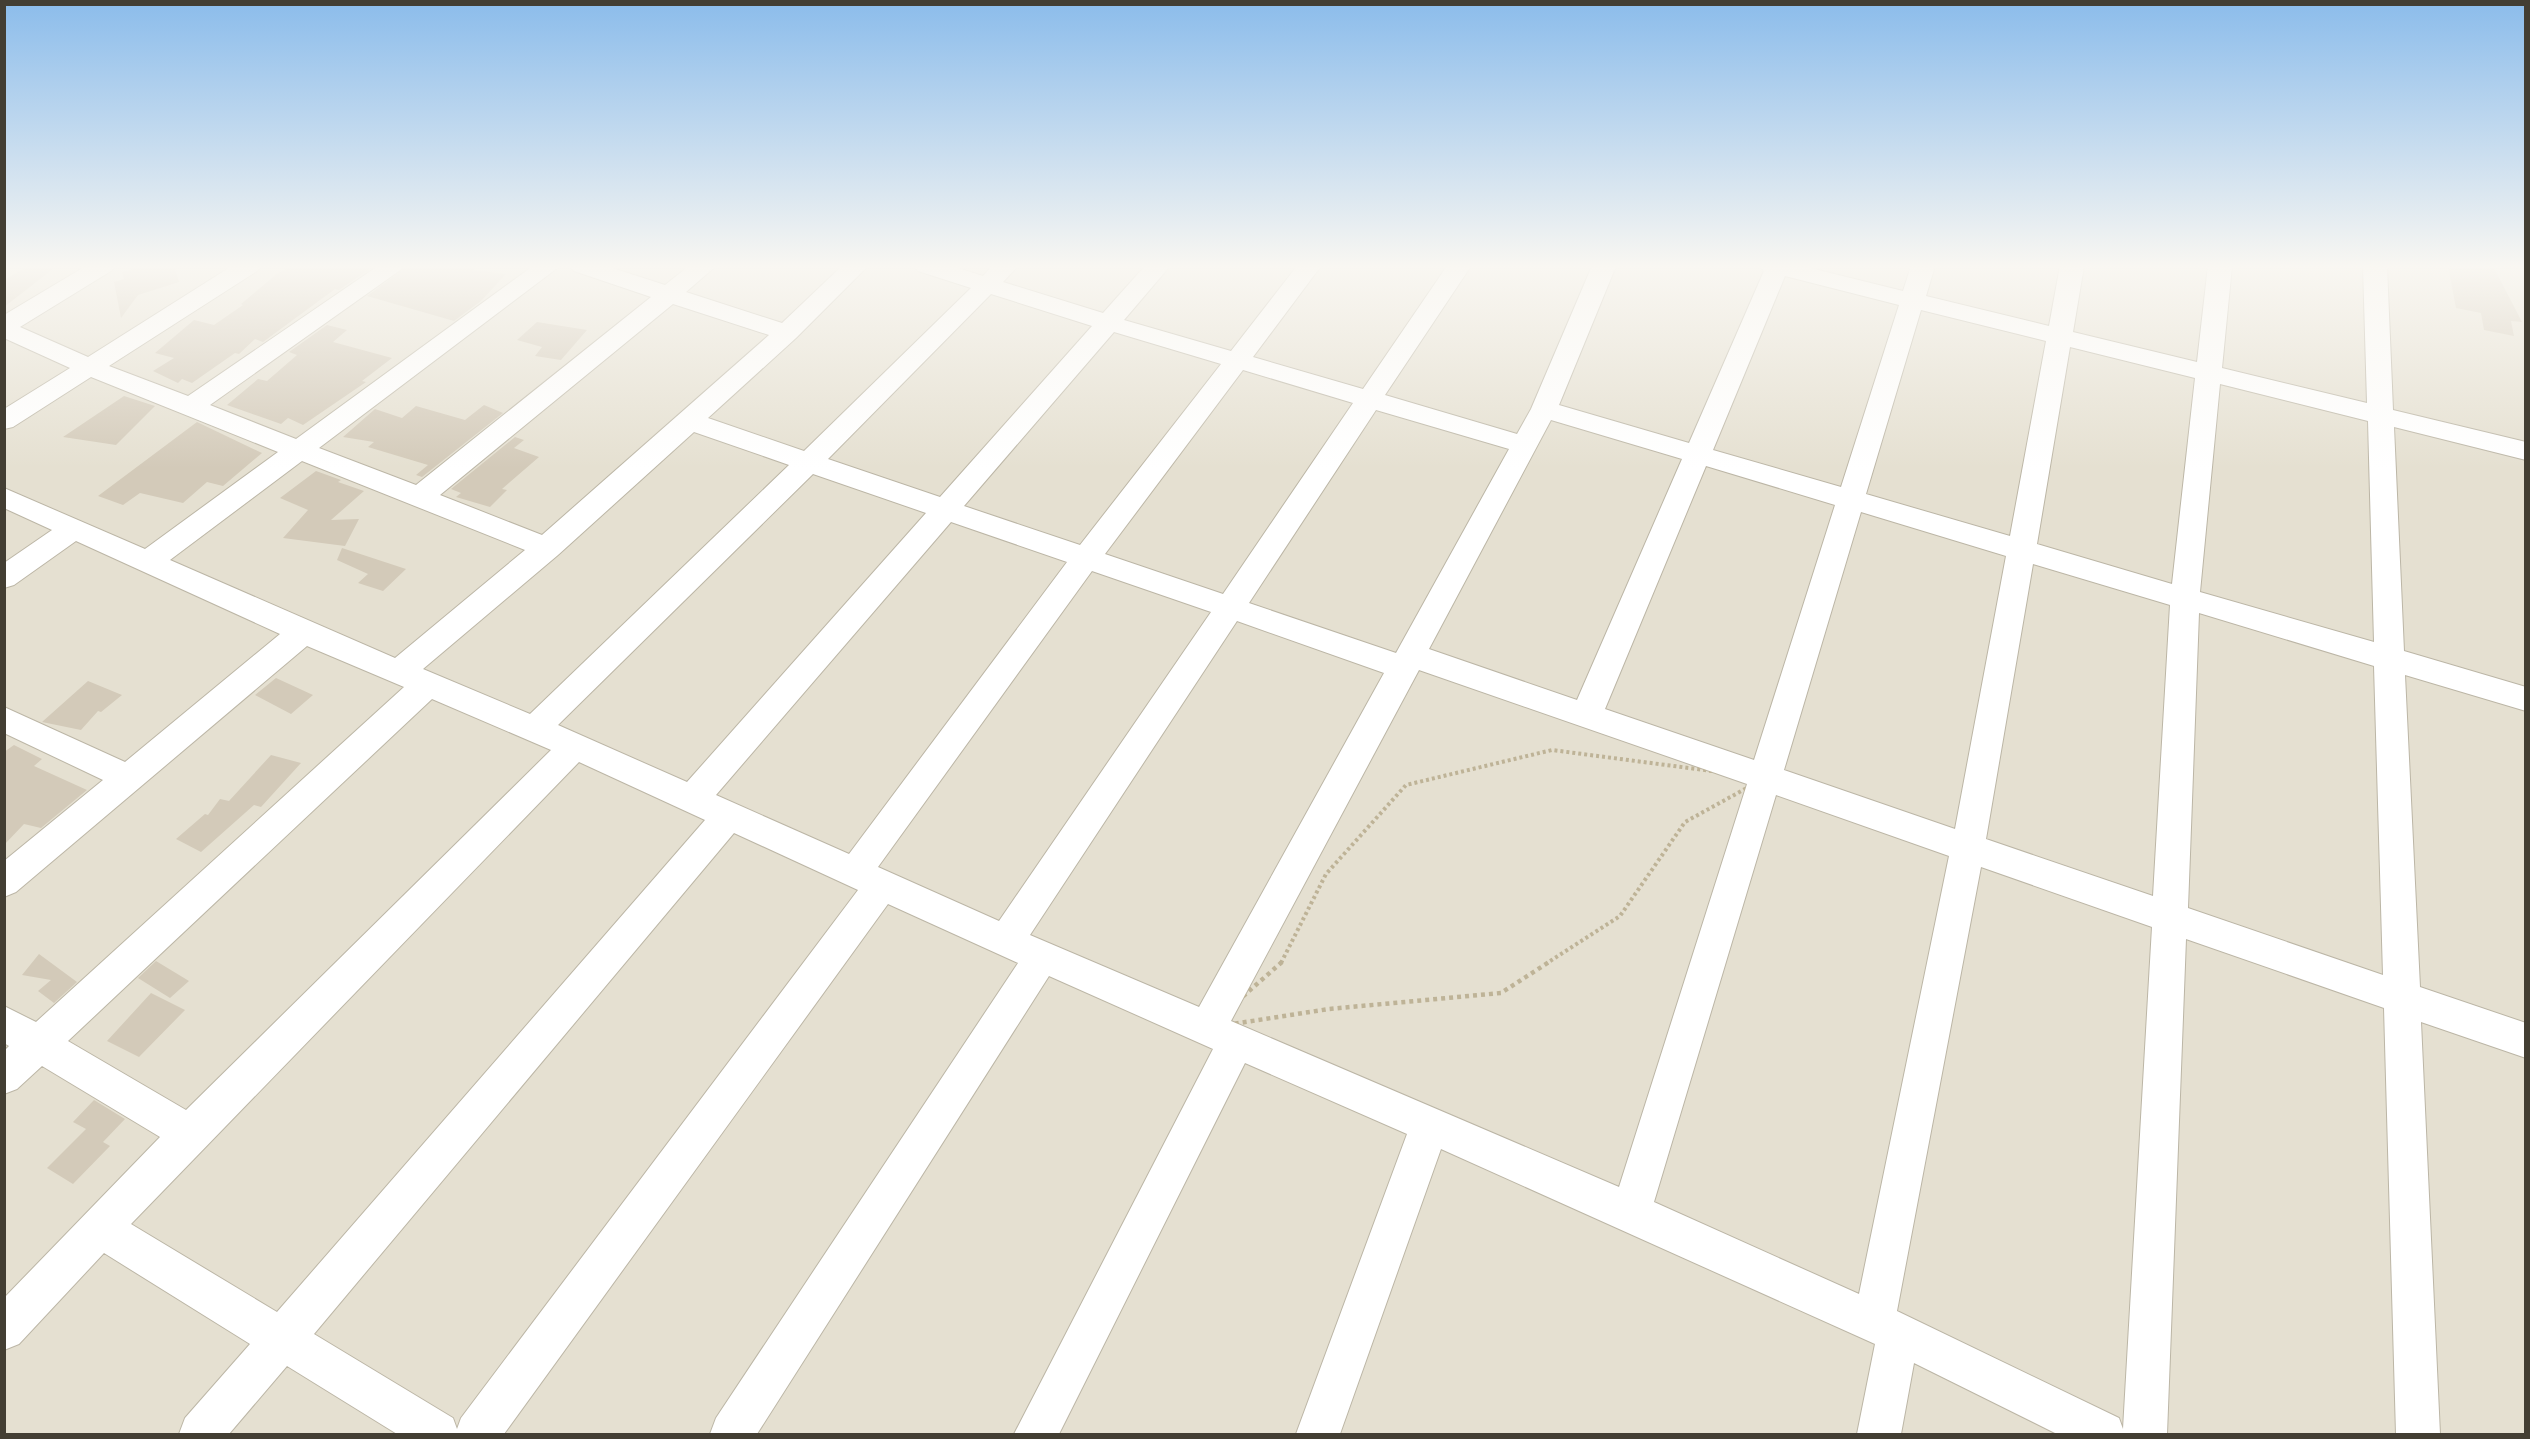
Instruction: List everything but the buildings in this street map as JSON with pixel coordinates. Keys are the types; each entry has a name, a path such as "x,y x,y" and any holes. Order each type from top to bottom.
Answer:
{"street":[{"path":"15,333 89,367 548,548"},
{"path":"4,421 143,333"},
{"path":"190,407 297,333"},
{"path":"148,561 458,333"},
{"path":"418,498 622,333"},
{"path":"4,1076 548,548 787,333"},
{"path":"534,729 939,333"},
{"path":"692,800 1100,333"},
{"path":"1143,333 1525,445"},
{"path":"477,1434 868,880 1086,558 1258,333"},
{"path":"1006,941 1414,333"},
{"path":"1036,1434 1222,1034 1408,661 1544,409 1576,333"},
{"path":"1586,716 1748,333"},
{"path":"1631,1212 1902,333"},
{"path":"2045,333 2526,451"},
{"path":"1879,1434 1886,1327 1968,848 2062,333"},
{"path":"2145,1434 2185,598 2213,333"},
{"path":"2378,333 2418,1434"},
{"path":"1544,409 2526,699"},
{"path":"689,421 1231,608 1586,716 2526,1041"},
{"path":"4,497 303,632 575,746 1006,941 1631,1212 1886,1327 2103,1434"},
{"path":"4,578 74,528"},
{"path":"4,882 303,632"},
{"path":"6,723 129,778"},
{"path":"4,1329 190,1133 575,746"},
{"path":"201,1434 728,817"},
{"path":"732,1434 1042,956"},
{"path":"4,1023 190,1133"},
{"path":"1318,1434 1430,1124"},
{"path":"99,1227 437,1434"}],"path":[{"path":"1222,1034 1280,966 1326,874 1406,784 1552,750 1765,778"},
{"path":"1222,1034 1329,1010 1501,993 1620,916 1685,822 1765,778"}],"shaded area":[{"path":"5,333 2525,333 2525,1434 5,1434"}]}
